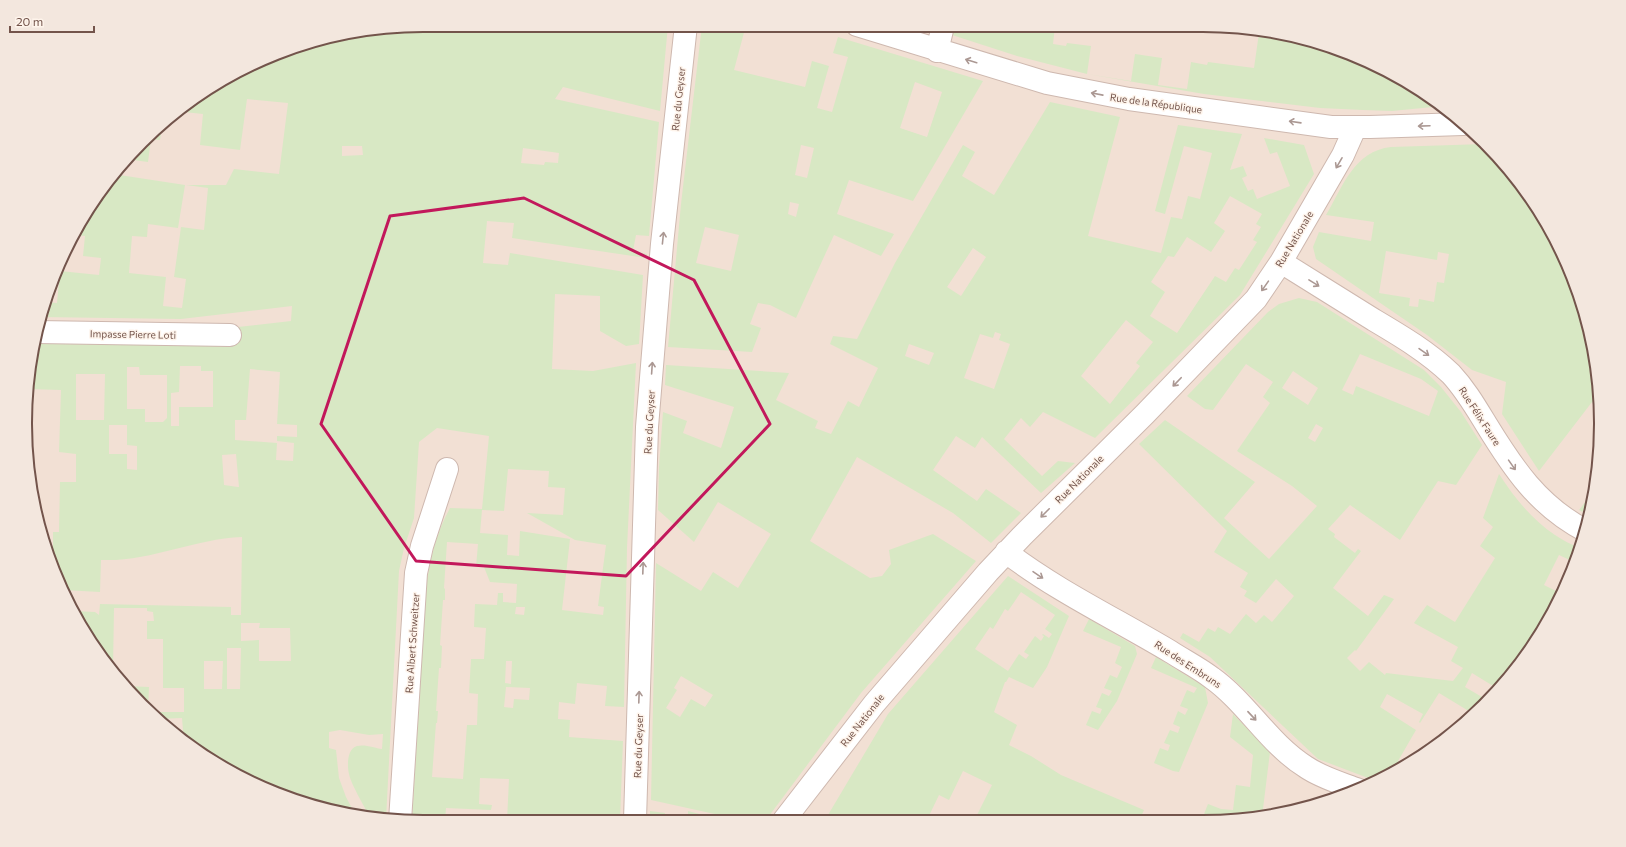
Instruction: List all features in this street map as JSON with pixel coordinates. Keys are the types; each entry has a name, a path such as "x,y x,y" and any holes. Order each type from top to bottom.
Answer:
{"street":[{"name":"Rue du Geyser","path":"635,815 647,427 662,244 685,32"},
{"name":"Rue de la République","path":"876,32 1047,83 1108,96 1331,127 1355,128 1455,124"},
{"path":"937,51 942,32"},
{"name":"Rue Nationale","path":"788,815 874,704 1006,552 1145,414 1241,316 1261,292 1281,262 1344,155 1355,128"},
{"name":"Rue Félix Faure","path":"1281,262 1406,340 1441,365 1459,383 1467,394 1509,461 1526,483 1544,503 1563,518 1580,528"},
{"name":"Impasse Pierre Loti","path":"43,332 230,335"},
{"name":"Rue Albert Schweitzer","path":"400,814 416,573 422,546 447,469"},
{"name":"Rue des Embruns","path":"1006,552 1040,577 1154,642 1213,678 1235,698 1286,750 1306,767 1349,786"}],"highlighted area":[{"path":"524,198 694,280 770,424 626,576 416,561 321,424 390,216"}],"shaded area":[{"path":"398,33 1228,33 1254,35 1304,45 1376,72 1398,84 1441,113 1461,129 1497,165 1528,206 1542,228 1554,250 1573,298 1581,322 1591,372 1594,424 1593,449 1591,475 1581,525 1554,597 1528,641 1497,682 1461,718 1441,734 1398,763 1376,775 1304,802 1254,812 1202,815 424,815 372,812 322,802 250,775 228,763 185,734 165,718 129,682 98,641 72,597 45,525 35,475 32,424 35,372 45,322 72,250 84,228 113,185 129,165 165,129 206,98 228,84 250,72 274,62 322,45 372,35"}],"green space":[{"path":"424,32 667,32 660,111 563,87 555,99 659,122 649,236 636,235 633,251 647,254 646,258 512,238 514,223 487,221 483,263 508,265 510,253 643,275 639,344 626,346 600,331 600,296 555,294 552,369 593,371 636,363 627,548 624,707 605,706 607,686 577,683 575,704 559,702 558,719 570,720 569,737 623,741 620,815 507,815 509,779 480,778 479,804 492,805 491,810 446,808 445,815 412,815 426,587 429,567 437,537 450,508 482,509 489,436 437,428 419,442 414,518 404,548 399,571 386,813 367,811 352,783 348,766 348,758 351,750 357,746 382,749 383,734 369,735 340,730 329,732 329,748 336,750 339,778 352,808 322,802 274,785 250,775 228,763 185,734 183,733 182,718 166,719 159,712 184,712 184,688 163,688 163,639 147,639 147,621 154,621 153,612 147,611 147,608 114,608 113,662 84,619 80,611 95,612 99,615 100,604 231,607 231,615 241,615 242,537 206,542 137,558 101,560 100,592 69,590 52,546 53,532 59,532 60,482 76,482 76,454 59,452 61,390 34,389 35,372 41,344 230,345 229,328 291,321 292,306 181,319 47,317 51,303 57,303 59,282 63,271 99,275 101,258 83,256 85,236 80,235 98,206 121,175 185,185 178,228 148,224 147,237 132,236 129,273 166,277 163,306 182,308 186,279 174,277 181,227 204,230 208,188 186,185 226,185 234,169 279,174 288,103 247,99 240,150 200,145 203,114 186,112 228,84 250,72 322,45 372,35","holes":["342,146 362,146 363,155 342,156","523,148 559,153 558,163 545,162 544,165 521,163","180,366 201,366 201,371 213,371 213,407 179,407 179,426 171,426 171,393 179,392","127,367 139,367 140,375 167,375 167,418 163,422 145,422 145,409 127,409","250,369 280,372 277,424 297,425 297,437 277,436 277,441 294,443 293,461 276,460 277,443 235,440 235,420 246,420","76,374 105,374 104,420 76,420","109,425 127,425 127,445 137,446 137,470 127,469 127,454 109,454","236,454 239,487 224,485 222,455","508,469 549,471 548,487 565,488 563,515 527,513 575,540 606,545 598,606 604,607 603,615 562,610 570,539 520,531 519,556 507,555 508,535 480,533 482,510 504,511","447,542 478,544 476,567 484,567 490,582 517,584 516,603 503,602 503,593 498,593 497,605 475,604 474,627 486,628 484,659 471,659 469,693 478,694 477,725 467,725 463,779 432,777 438,711 436,711 439,668 441,668 442,646 440,645","516,607 525,607 524,615 515,614","241,623 260,623 259,628 290,628 291,661 259,661 259,640 241,641","227,648 241,648 240,689 227,689","204,661 223,661 222,689 204,689","506,661 512,661 511,684 505,683","506,687 530,688 529,700 514,699 513,708 504,707"]},
{"path":"701,32 744,32 734,70 805,87 812,61 829,66 817,108 832,112 848,57 833,53 838,37 983,81 913,201 849,180 837,214 894,234 881,256 834,235 796,318 770,305 758,303 750,324 761,328 752,352 668,347 681,204","holes":["915,82 942,92 927,137 900,128","801,145 814,148 807,178 795,175","790,202 799,204 796,217 788,214","705,227 739,235 731,271 696,263"]},
{"path":"953,32 1054,32 1053,44 1066,46 1067,43 1091,46 1087,74 1017,56 952,35"},
{"path":"1259,36 1304,45 1352,62 1376,72 1398,84 1433,107 1392,111 1320,108 1204,94 1087,74 1131,81 1135,54 1162,58 1158,85 1187,89 1191,62 1207,65 1208,62 1254,68"},
{"path":"1050,102 1120,117 1088,236 1161,253 1171,217 1182,219 1188,196 1200,199 1212,153 1184,146 1165,214 1155,211 1178,125 1242,134 1230,170 1243,166 1247,176 1242,178 1248,191 1253,189 1257,199 1290,186 1277,152 1270,154 1264,138 1304,145 1314,174 1240,295 1095,438 1043,412 1030,427 1021,418 1004,439 1042,476 1058,461 1075,463 1041,493 982,437 975,448 956,436 933,470 977,501 986,489 1021,513 991,543 953,513 857,457 810,541 870,578 882,576 891,564 889,550 933,534 976,561 861,693 770,815 719,815 651,800 656,563 701,591 713,572 738,588 771,534 718,502 694,542 658,510 663,412 687,421 683,433 721,448 734,407 665,385 666,365 789,373 776,400 818,421 815,428 831,434 848,401 859,407 878,368 830,344 833,336 857,339 895,263 963,145 975,152 962,176 994,195","holes":["1230,196 1262,214 1256,224 1261,227 1253,240 1257,242 1239,270 1235,268 1226,282 1215,276 1177,333 1150,316 1165,292 1151,282 1168,256 1174,257 1187,237 1211,252 1225,231 1214,223","973,248 986,257 961,296 947,287","1126,320 1153,342 1136,363 1140,366 1110,404 1081,376","995,332 1001,334 999,340 1010,344 994,389 964,378 980,334 993,338","909,344 934,353 929,365 905,356","681,676 713,695 705,707 691,699 680,717 666,708 677,690 674,688"]},
{"path":"161,133 160,140 155,139"},
{"path":"150,144 148,162 134,160"},
{"path":"1476,144 1497,165 1513,185 1542,228 1554,250 1581,322 1591,372 1593,403 1592,402 1539,471 1502,414 1506,382 1472,370 1427,335 1316,259 1313,247 1319,232 1371,241 1374,222 1326,215 1351,172 1368,155 1378,150 1391,147","holes":["1386,251 1437,260 1438,252 1449,254 1444,283 1437,282 1434,302 1419,299 1418,307 1409,306 1410,298 1379,293"]},
{"path":"1299,298 1317,302 1424,370 1441,387 1461,412 1482,445 1456,485 1438,481 1400,540 1350,505 1328,529 1335,534 1334,537 1355,553 1358,549 1361,551 1333,588 1368,616 1384,595 1394,599 1356,651 1355,650 1347,658 1360,671 1369,662 1385,675 1386,673 1453,681 1463,668 1451,661 1458,647 1414,623 1427,605 1455,622 1495,558 1480,546 1493,527 1483,518 1499,474 1517,499 1538,522 1558,537 1574,546 1569,560 1559,555 1544,585 1556,591 1554,597 1528,641 1497,682 1493,686 1472,673 1465,687 1482,697 1468,711 1439,693 1420,723 1419,722 1423,714 1387,694 1380,707 1416,730 1398,761 1400,762 1368,778 1318,759 1210,657 1180,638 1183,633 1199,642 1208,628 1215,632 1218,627 1230,634 1246,614 1256,623 1264,615 1272,622 1294,596 1276,579 1256,603 1244,596 1247,591 1240,587 1248,573 1214,552 1227,531 1139,444 1165,420 1255,482 1224,518 1269,559 1317,506 1292,486 1237,451 1270,403 1263,397 1273,382 1246,364 1213,410 1205,409 1187,396 1268,312 1279,304","holes":["1360,354 1421,379 1438,391 1429,416 1356,386 1353,395 1342,390","1293,371 1318,388 1308,405 1282,388","1316,424 1323,428 1315,442 1308,438"]},
{"path":"1586,501 1584,512 1579,510"},
{"path":"1008,576 1069,616 1047,667 1033,688 1009,677 1005,682 994,712 1017,725 1009,745 1031,756 1061,775 1144,810 1142,815 977,815 992,785 963,771 949,800 939,795 929,815 828,815 888,714","holes":["1021,592 1055,615 1045,629 1052,634 1049,638 1043,634 1042,635 1044,636 1041,641 1035,636 1024,652 1029,655 1026,659 1019,654 1008,671 975,649 990,627 993,629 1005,609 1008,611"]},
{"path":"1089,619 1135,646 1137,654 1117,701 1098,730 1086,725 1092,711 1100,714 1102,709 1096,707 1102,693 1109,696 1112,691 1104,688 1110,675 1117,678 1122,667 1115,663 1121,647 1083,631"},
{"path":"1156,657 1205,687 1208,703 1179,772 1154,763 1160,748 1168,751 1170,745 1164,743 1170,730 1178,733 1180,727 1173,724 1178,711 1185,715 1188,709 1180,706 1187,690 1194,693 1197,688 1151,668"},
{"path":"133,686 149,687 148,701"},
{"path":"1233,714 1270,752 1263,810 1204,815 1208,804 1221,809 1233,810 1236,785 1250,787 1253,755 1230,737"},
{"path":"650,811 665,813 665,815 650,815"},
{"path":"688,811 703,815 688,815"}]}
